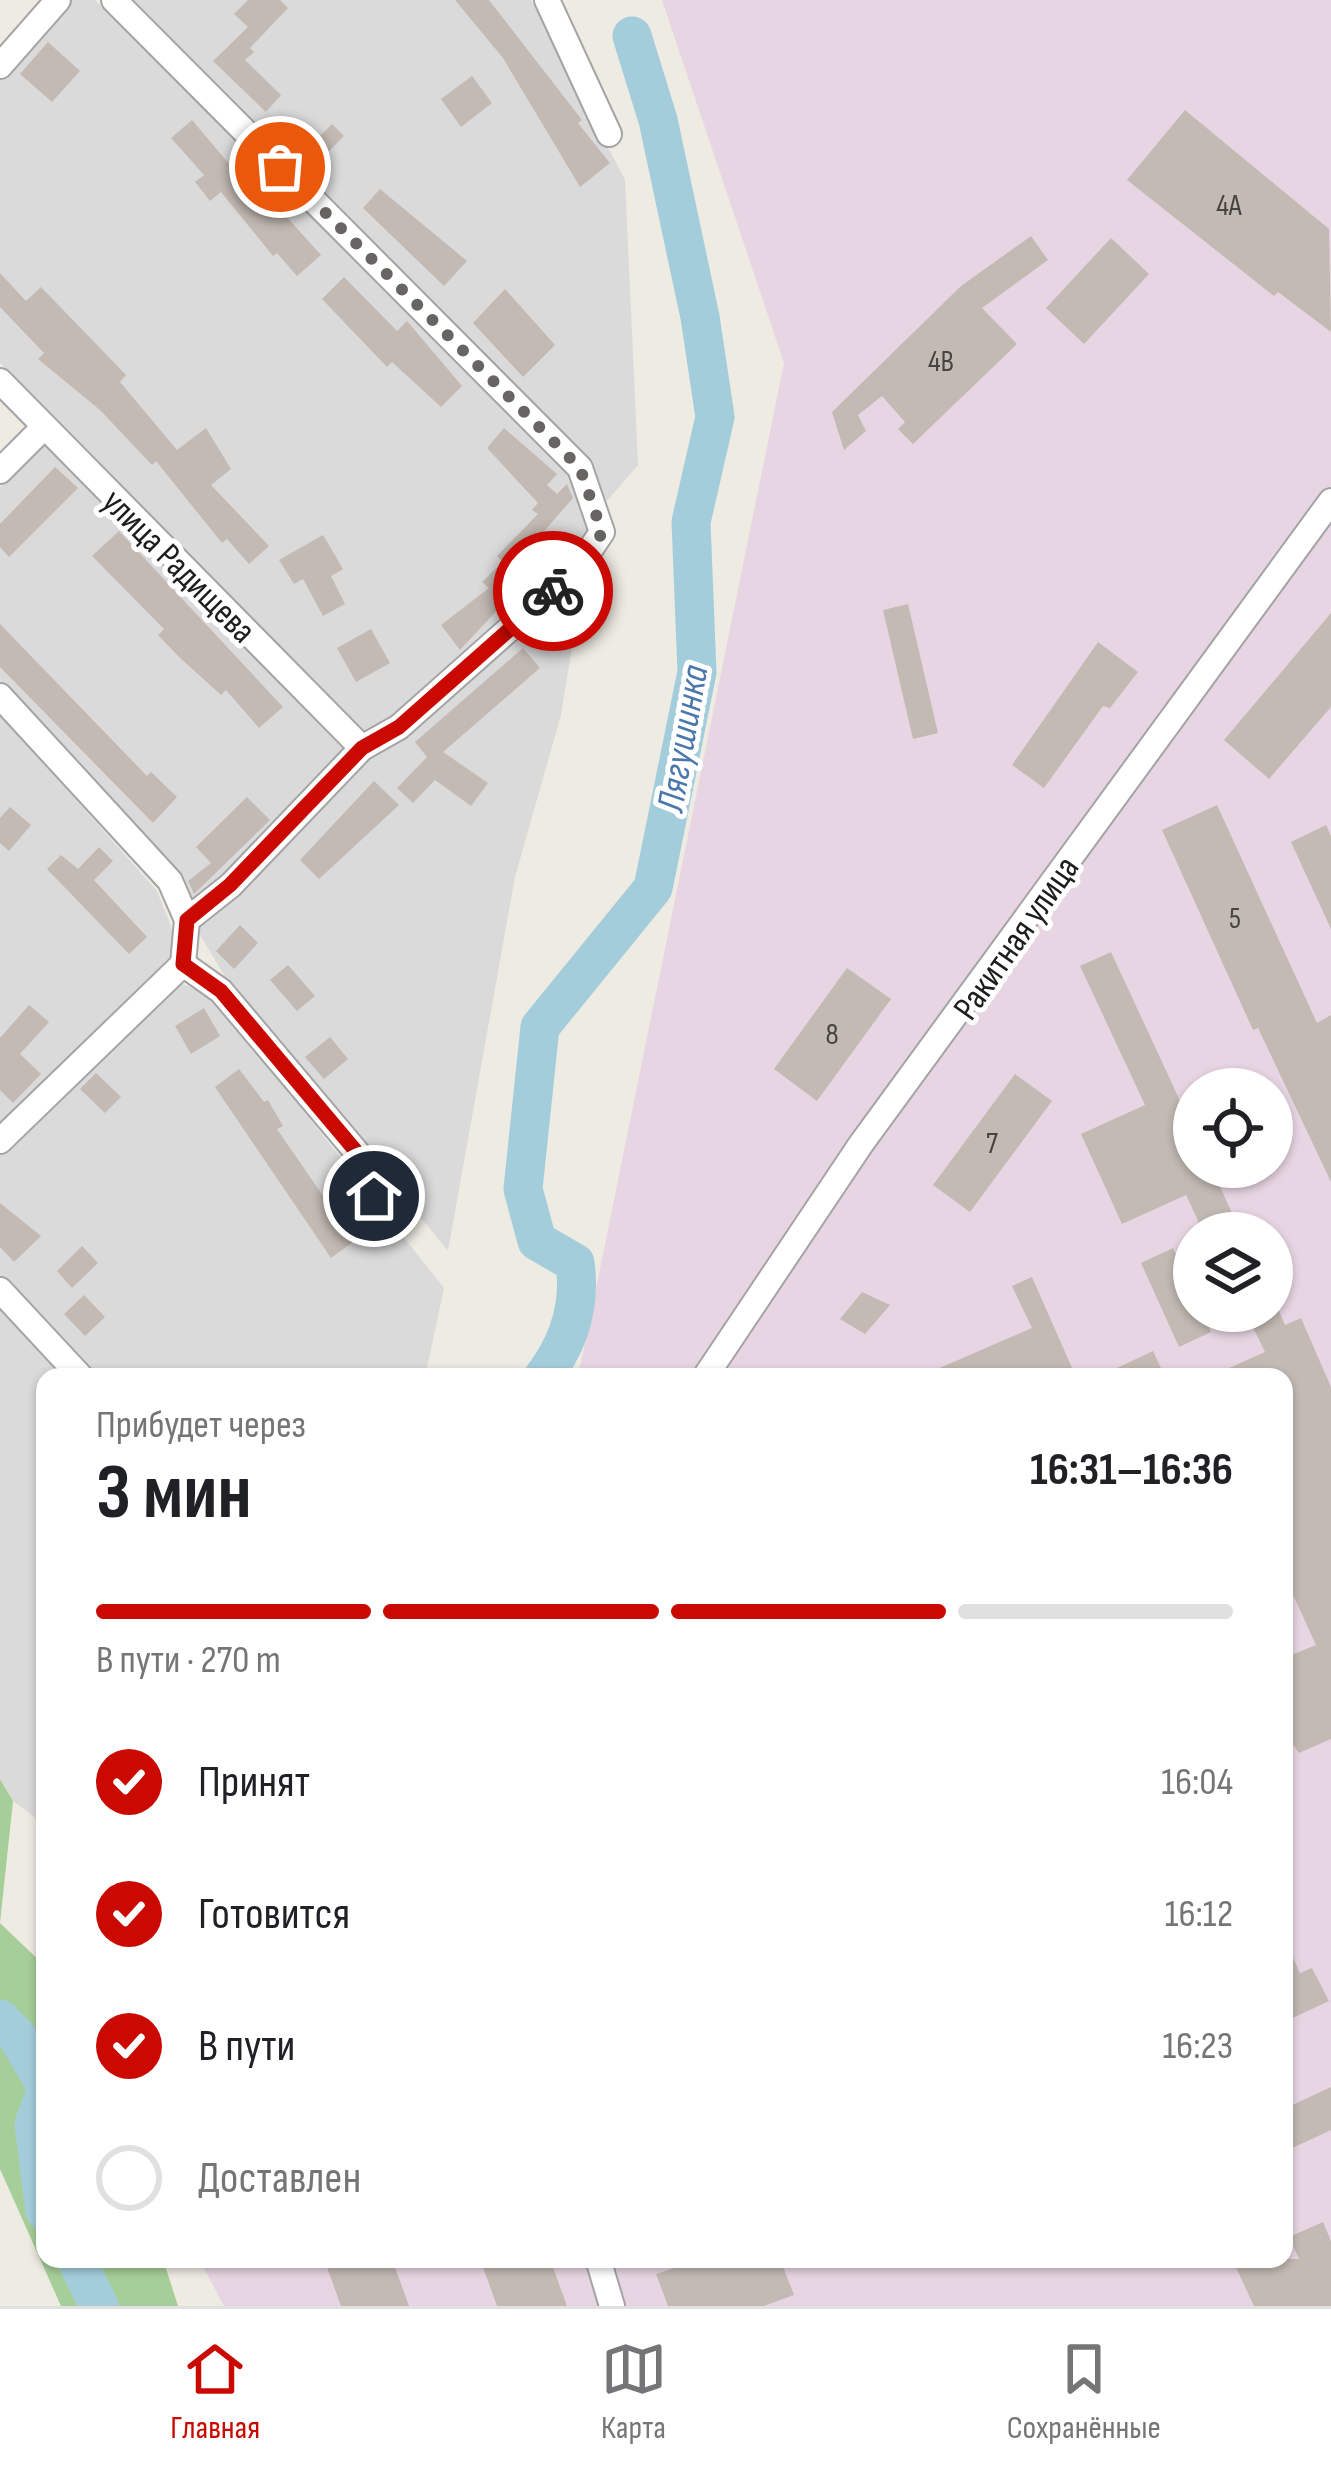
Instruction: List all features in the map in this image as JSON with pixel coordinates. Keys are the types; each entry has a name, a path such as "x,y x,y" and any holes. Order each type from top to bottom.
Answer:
{"street":[{"path":"0,66 58,0"},
{"path":"114,0 580,468 598,508 602,532 593,550 399,727 362,748 230,885 187,920"},
{"path":"548,0 609,134"},
{"name":"улица Радищева","path":"0,381 362,748"},
{"path":"0,471 43,428"},
{"name":"Ракитная улица","path":"711,1368 861,1144 1331,501"},
{"path":"0,696 170,881 187,920 183,964 0,1141"},
{"path":"183,964 221,991 365,1162 374,1196"},
{"path":"0,1290 73,1368"},
{"path":"601,2268 613,2306"}],"shaded area":[{"path":"66,0 95,0 572,473 588,514 587,536 569,564 390,719 364,732 0,363 0,76"},
{"path":"130,0 531,0 625,180 638,465 607,501 588,464"},
{"path":"662,0 1331,0 1331,2306 224,2306 204,2268 1293,2268 1293,1368 580,1368 784,363"},
{"path":"45,443 361,757 584,574 561,715 515,877 448,1251 229,983 197,930 173,873 0,680 0,487"},
{"path":"0,714 157,891 171,926 181,983 214,998 444,1288 427,1368 36,1368 36,1818 13,1801 0,1778"}],"green space":[{"path":"0,1779 13,1801 0,1923"},
{"path":"0,1923 36,1957 36,2250 0,2169"},
{"path":"44,2268 166,2268 178,2306 61,2306"}],"building":[{"path":"248,0 280,0 288,8 250,48 254,52 245,60 281,95 266,112 213,61 248,27 234,14"},
{"path":"455,0 489,0 582,120 578,123 610,163 580,187 503,58"},
{"path":"48,42 80,71 52,102 20,74"},
{"path":"472,76 492,103 461,127 441,99"},
{"path":"1185,110 1329,229 1331,332 1278,292 1274,296 1127,180"},
{"path":"192,120 253,192 279,218 284,214 321,255 297,276 277,253 273,256 221,192 210,201 195,182 204,175 171,138"},
{"path":"332,124 344,136 313,167 301,155"},
{"path":"380,189 467,261 444,286 363,208"},
{"path":"1031,236 1048,260 982,308 1017,344 913,444 898,429 905,422 882,396 858,415 866,431 844,450 832,412 961,286"},
{"path":"1111,238 1149,274 1084,344 1046,308"},
{"path":"0,273 26,301 41,287 126,375 120,382 177,450 206,428 231,469 211,485 269,546 249,564 227,539 222,543 156,461 152,465 100,410 38,359 44,353 0,307"},
{"path":"344,277 397,331 407,321 462,386 441,407 392,362 387,367 322,299"},
{"path":"505,289 555,345 523,377 473,323"},
{"path":"504,428 557,474 547,485 557,494 567,484 573,498 532,545 542,555 514,584 518,588 460,650 441,625 489,588 482,582 503,562 497,556 538,514 532,510 538,503 487,448"},
{"path":"55,467 78,488 9,557 0,547 0,524"},
{"path":"119,531 283,707 259,728 226,690 221,695 178,656 158,635 164,629 92,556"},
{"path":"323,535 343,569 331,576 345,604 323,616 303,579 294,584 279,560"},
{"path":"908,604 938,733 913,739 883,610"},
{"path":"1331,613 1331,707 1269,779 1224,740"},
{"path":"0,624 147,776 151,772 177,797 153,823 0,667"},
{"path":"371,629 390,663 356,682 337,648"},
{"path":"1098,642 1138,672 1110,708 1103,706 1044,788 1012,765"},
{"path":"523,648 540,668 443,752 488,783 471,806 435,780 413,803 397,788 427,757 415,742"},
{"path":"374,781 399,805 319,879 300,860"},
{"path":"247,797 270,820 194,894 188,881 211,863 196,847"},
{"path":"1217,805 1317,1023 1331,1015 1331,1182 1293,1102 1293,1068 1277,1068 1258,1028 1253,1030 1162,830"},
{"path":"10,807 31,825 9,851 0,843 0,818"},
{"path":"1326,825 1331,836 1331,929 1291,842"},
{"path":"99,847 113,861 94,880 147,937 129,954 47,869 61,855 78,869"},
{"path":"240,925 258,943 234,969 216,951"},
{"path":"1111,952 1173,1086 1173,1188 1221,1188 1231,1212 1194,1212 1186,1195 1122,1224 1081,1134 1145,1105 1080,966"},
{"path":"288,965 315,996 297,1011 270,980"},
{"path":"847,968 891,999 817,1101 774,1069"},
{"path":"29,1005 49,1022 20,1054 41,1074 13,1103 0,1090 0,1038"},
{"path":"204,1008 220,1036 191,1054 175,1026"},
{"path":"330,1037 348,1059 324,1079 305,1057"},
{"path":"239,1069 264,1102 268,1100 283,1126 277,1129 354,1241 331,1258 215,1087"},
{"path":"96,1073 121,1097 105,1113 80,1089"},
{"path":"1015,1074 1052,1101 970,1212 933,1185"},
{"path":"0,1203 41,1236 14,1262 0,1247"},
{"path":"82,1246 98,1263 72,1288 57,1271"},
{"path":"1173,1248 1173,1332 1211,1332 1179,1347 1141,1263"},
{"path":"1032,1277 1072,1368 940,1368 1032,1328 1012,1286"},
{"path":"862,1292 890,1305 865,1334 840,1319"},
{"path":"84,1295 105,1317 85,1336 64,1314"},
{"path":"1301,1318 1331,1387 1331,1739 1299,1753 1293,1746 1293,1654 1316,1645 1293,1595 1293,1368 1229,1368 1265,1352 1255,1332 1293,1332 1293,1322"},
{"path":"1153,1351 1161,1368 1117,1368"},
{"path":"1293,1958 1300,1973 1312,1968 1329,2001 1293,2018"},
{"path":"1331,2087 1331,2130 1293,2148 1293,2105"},
{"path":"1323,2222 1331,2241 1331,2306 1254,2306 1236,2268 1293,2268 1293,2259 1299,2259 1293,2235"},
{"path":"327,2268 395,2268 409,2306 341,2306"},
{"path":"483,2268 553,2268 567,2306 497,2306"},
{"path":"674,2268 784,2268 794,2295 764,2306 668,2306 656,2274"}],"waterway":[{"name":"Лягушинка","path":"549,1368 571,1323 576,1279 575,1263 537,1241 523,1189 540,1027 653,888 697,672 691,522 715,417 700,317 658,120 632,36"},
{"path":"0,2019 17,2036 36,2069"},
{"path":"36,2119 36,2140"},
{"path":"80,2268 99,2306"}],"way so far":[{"path":"280,167 580,468 598,508 602,532 593,550 553,591"}],"route":[{"path":"374,1196 365,1162 221,991 183,964 187,920 230,885 362,748 399,727 553,591"}]}
